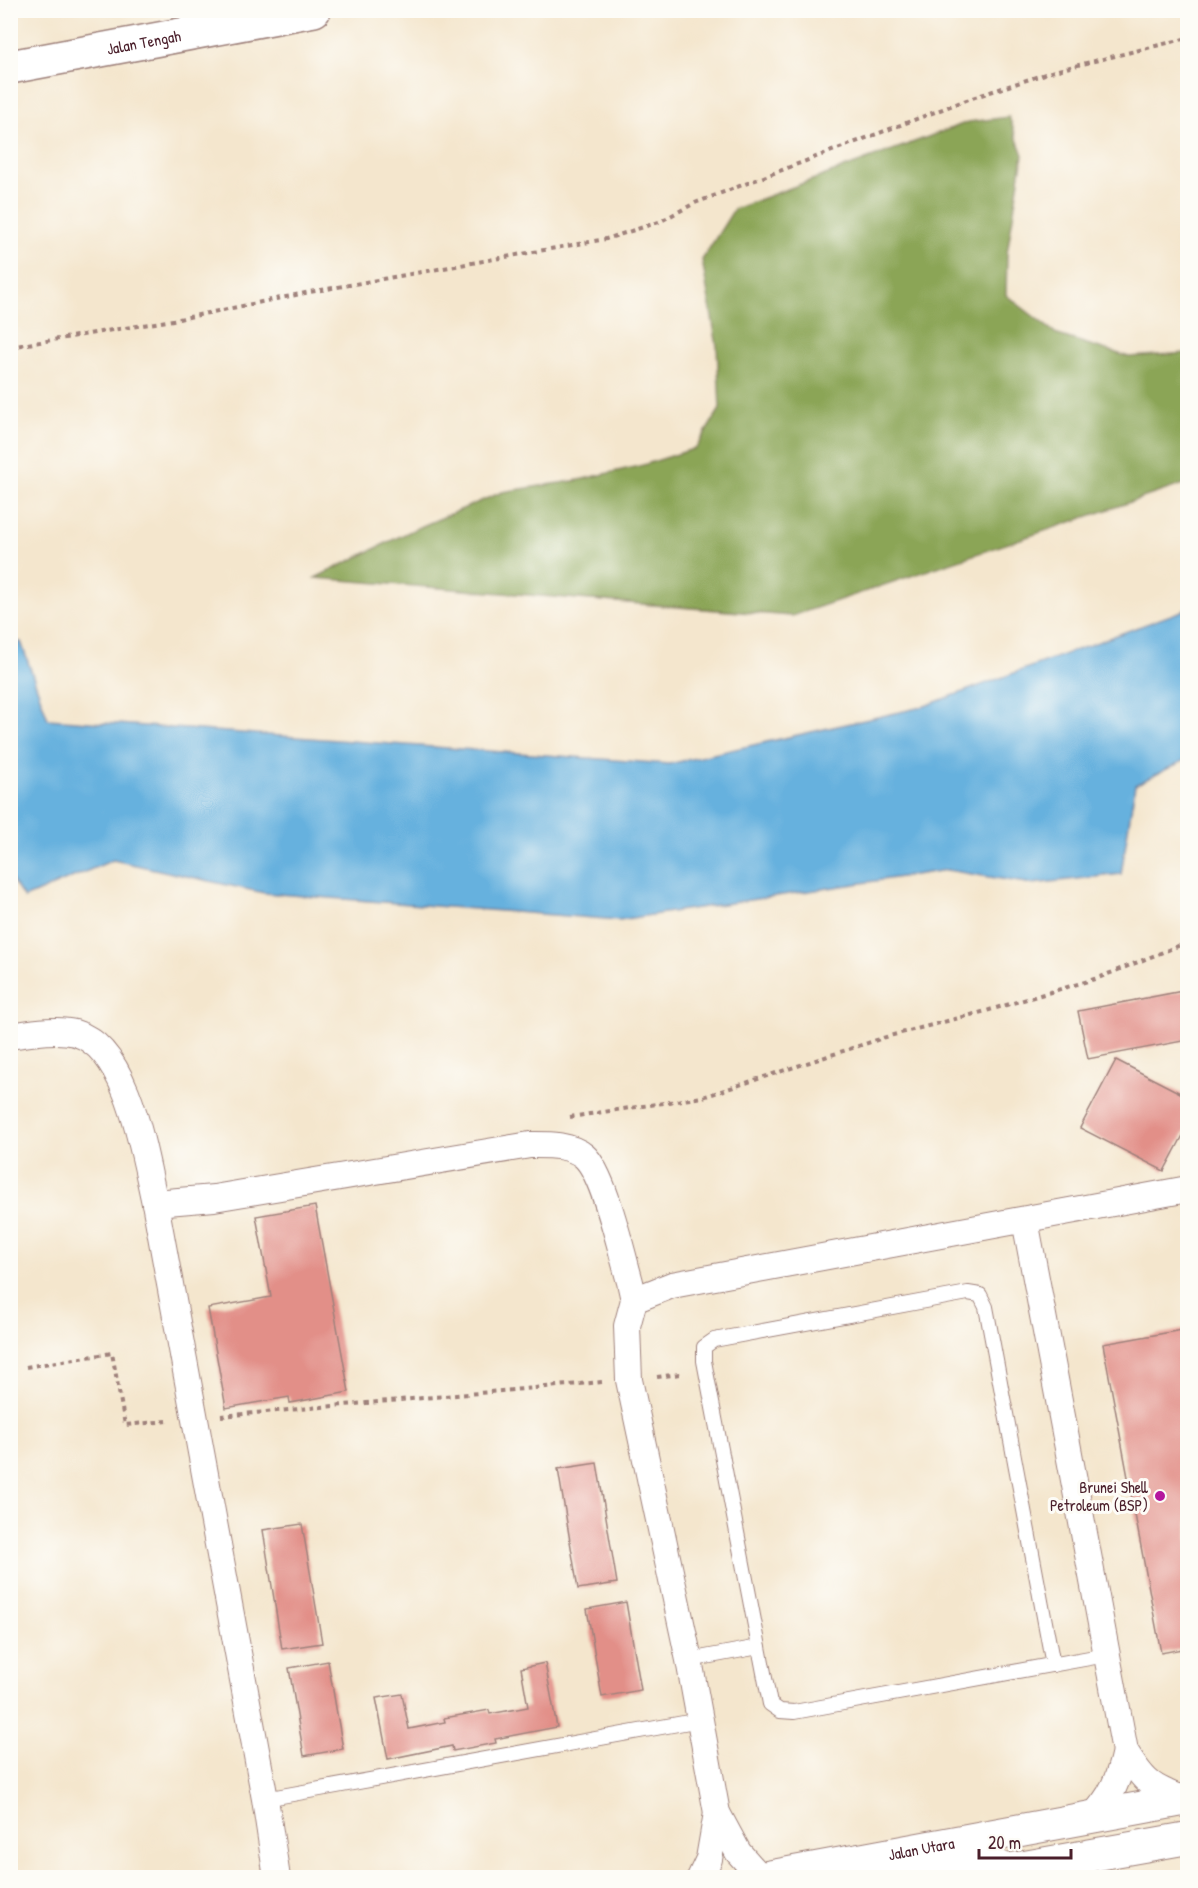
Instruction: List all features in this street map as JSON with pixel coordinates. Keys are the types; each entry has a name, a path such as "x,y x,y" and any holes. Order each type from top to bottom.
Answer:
{"main road":[{"name":"Jalan Tengah","path":"10,68 314,10"}],"street":[{"path":"10,1036 46,1032 75,1033 92,1041 108,1055 136,1120 155,1203 265,1799 277,1878"},
{"path":"155,1203 214,1198 530,1145 564,1147 584,1156 599,1179 634,1300 627,1326 628,1380 689,1660 717,1813 738,1852 761,1878"},
{"path":"634,1300 672,1285 1188,1189"},
{"path":"1025,1220 1125,1751 1143,1779 1162,1792 1186,1800"},
{"path":"1092,1816 1108,1801 1118,1783 1125,1751"},
{"name":"Jalan Utara","path":"761,1878 1186,1800"},
{"path":"700,1878 708,1858 717,1813"},
{"path":"962,1878 1188,1838"},
{"path":"853,1878 970,1857 990,1860 1011,1870"}],"lane":[{"path":"1053,1665 986,1307 980,1295 968,1293 714,1340 704,1347 704,1361 770,1704 780,1711 794,1712 1053,1665 1106,1655"},
{"path":"689,1660 759,1647"},
{"path":"265,1799 700,1720"}],"path":[{"path":"10,347 179,319 309,292 606,240 659,222 695,203 969,99 1054,71 1188,38"},
{"path":"565,1118 703,1097 889,1036 986,1011 1098,978 1188,942"},
{"path":"26,1367 112,1353 125,1425 173,1420"},
{"path":"211,1417 681,1374"}],"green space":[{"path":"1009,117 1023,155 1007,253 1006,295 1058,335 1129,357 1187,353 1187,483 792,616 315,578 413,530 502,492 579,480 643,465 696,448 720,409 717,346 702,260 734,209 968,122"}],"water":[{"path":"1187,609 1187,759 1135,785 1121,874 1032,884 947,870 619,920 264,893 113,860 24,898 11,879 11,641 21,642 48,719 669,764 922,707"}],"building":[{"path":"1188,990 1188,1040 1088,1059 1078,1011"},
{"path":"1116,1060 1188,1097 1188,1126 1164,1171 1080,1128"},
{"path":"315,1206 349,1392 290,1403 289,1397 226,1408 208,1308 271,1297 256,1216"},
{"name":"Brunei Shell Petroleum (BSP)","path":"1188,1329 1188,1648 1161,1653 1103,1344"},
{"path":"597,1463 617,1583 578,1589 558,1469"},
{"path":"302,1524 322,1643 282,1649 263,1530"},
{"path":"626,1602 641,1690 602,1697 587,1609"},
{"path":"328,1661 343,1749 304,1756 289,1668"},
{"path":"545,1663 557,1727 495,1739 496,1743 453,1751 452,1746 388,1759 376,1698 402,1694 409,1729 445,1722 444,1718 489,1710 490,1714 528,1707 521,1668"}],"place":[{"name":"Brunei Shell Petroleum (BSP)","path":"1160,1496"}]}
